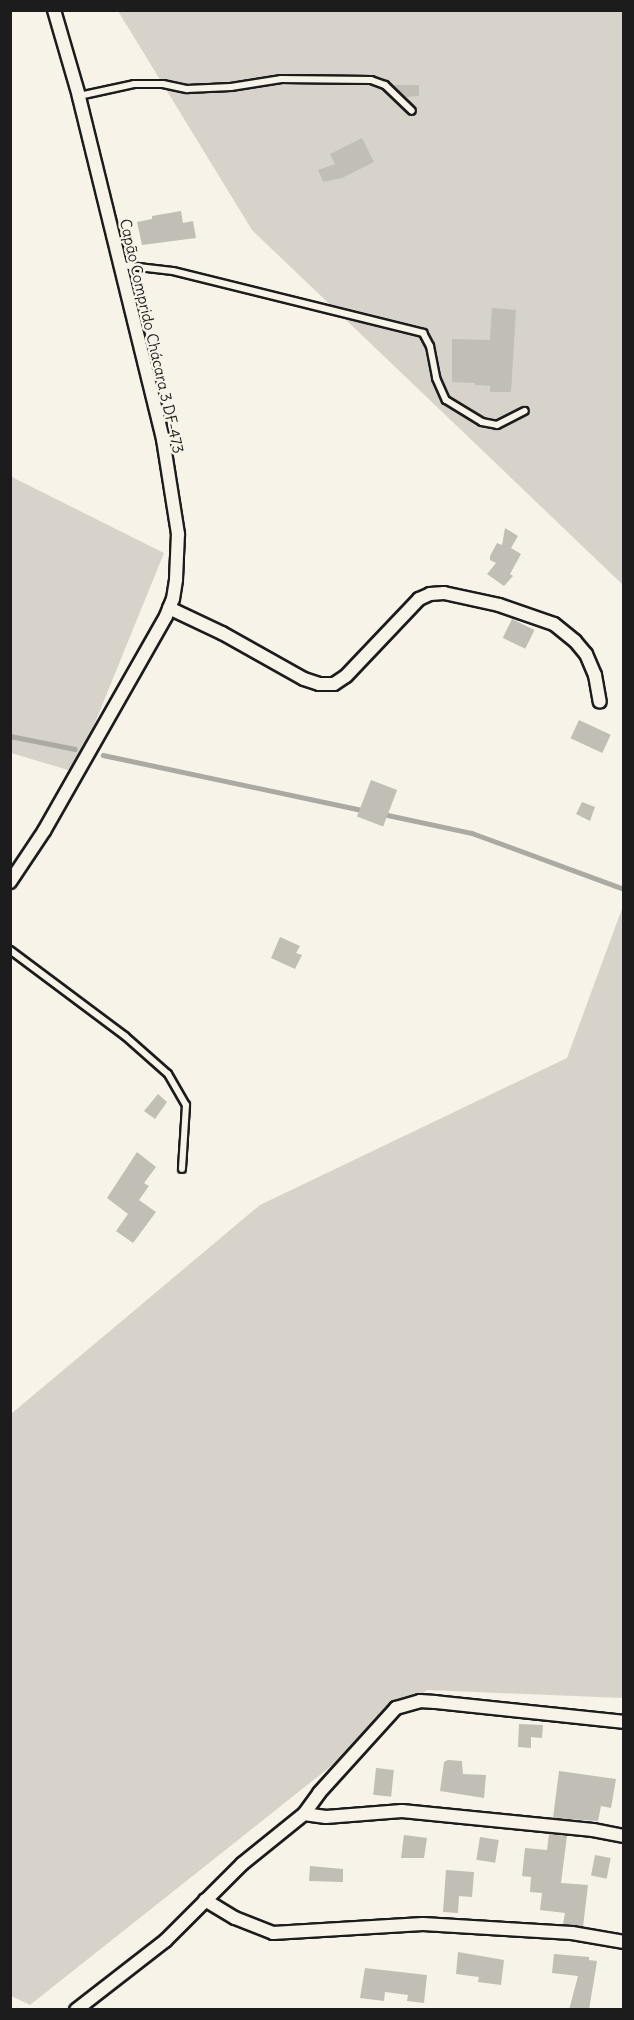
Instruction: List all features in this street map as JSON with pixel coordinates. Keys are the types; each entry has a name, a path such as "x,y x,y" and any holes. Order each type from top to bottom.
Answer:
{"street":[{"name":"Capão Comprido Chácara 3 DF-473","path":"10,882 44,831 169,608 176,579 178,534 164,439 79,96 54,10"},
{"path":"169,608 222,633 304,679 319,684 334,684 346,676 419,599 430,594 444,593 499,605 554,624 575,641 586,654 595,675 600,702"},
{"path":"76,2010 165,1941 263,1845 304,1814 319,1793 396,1708 420,1701 435,1701 624,1722"},
{"path":"304,1814 326,1817 402,1811 593,1830 624,1836"},
{"path":"205,1900 235,1918 273,1933 423,1924 572,1933 624,1942"}],"lane":[{"path":"79,96 134,84 163,84 187,89 231,87 281,79 371,80 385,85 412,111"},
{"path":"120,264 173,271 423,333 430,346 436,378 446,400 482,422 497,425 525,411"},
{"path":"10,950 125,1036 168,1074 186,1105 182,1169"}],"shaded area":[{"path":"118,11 623,11 623,585 252,230"},
{"path":"10,476 164,553 75,772 11,753"},
{"path":"623,906 623,1698 427,1690 30,2005 11,1996 11,1414 260,1205 567,1058"}],"building":[{"path":"393,85 419,85 419,96 405,97"},
{"path":"362,138 374,162 342,178 323,182 318,170 335,164 330,154"},
{"path":"181,211 183,223 193,221 196,238 142,245 137,222 152,219 152,216"},
{"path":"492,308 516,310 511,392 490,392 490,386 452,382 452,339 490,340"},
{"path":"505,528 518,536 511,548 521,554 510,574 513,576 504,586 487,574 496,563 490,560 490,556 497,543 502,545"},
{"path":"512,619 534,630 525,649 503,638"},
{"path":"579,720 611,735 602,753 571,738"},
{"path":"371,780 397,790 383,826 357,816"},
{"path":"582,802 595,807 590,821 576,814"},
{"path":"280,937 300,946 296,953 302,955 295,969 271,958"},
{"path":"158,1094 167,1102 155,1119 144,1111"},
{"path":"137,1152 156,1167 144,1183 149,1186 139,1200 156,1212 133,1243 116,1231 128,1214 107,1198"},
{"path":"519,1724 543,1725 542,1738 531,1737 531,1748 518,1747"},
{"path":"462,1761 463,1774 486,1775 484,1798 440,1791 444,1762"},
{"path":"376,1768 394,1770 391,1797 373,1795"},
{"path":"559,1771 616,1779 611,1808 601,1806 598,1821 553,1818"},
{"path":"549,1834 567,1836 561,1883 588,1885 583,1927 563,1924 565,1913 540,1910 542,1893 530,1892 531,1877 522,1876 525,1848 547,1850"},
{"path":"404,1835 427,1838 424,1858 401,1858"},
{"path":"480,1837 499,1840 495,1863 476,1860"},
{"path":"595,1855 611,1858 607,1879 591,1876"},
{"path":"310,1866 343,1869 343,1882 309,1881"},
{"path":"446,1870 474,1872 472,1897 459,1896 458,1913 443,1912"},
{"path":"458,1952 504,1960 501,1985 478,1982 479,1977 456,1974"},
{"path":"554,1954 589,1957 589,1960 597,1961 589,2010 569,2010 578,1976 552,1973"},
{"path":"365,1968 427,1975 424,2003 407,2001 408,1995 385,1992 384,2001 360,1998"}],"waterway":[{"path":"10,736 75,749"},
{"path":"103,755 366,811"},
{"path":"383,814 472,833 624,889"}]}
